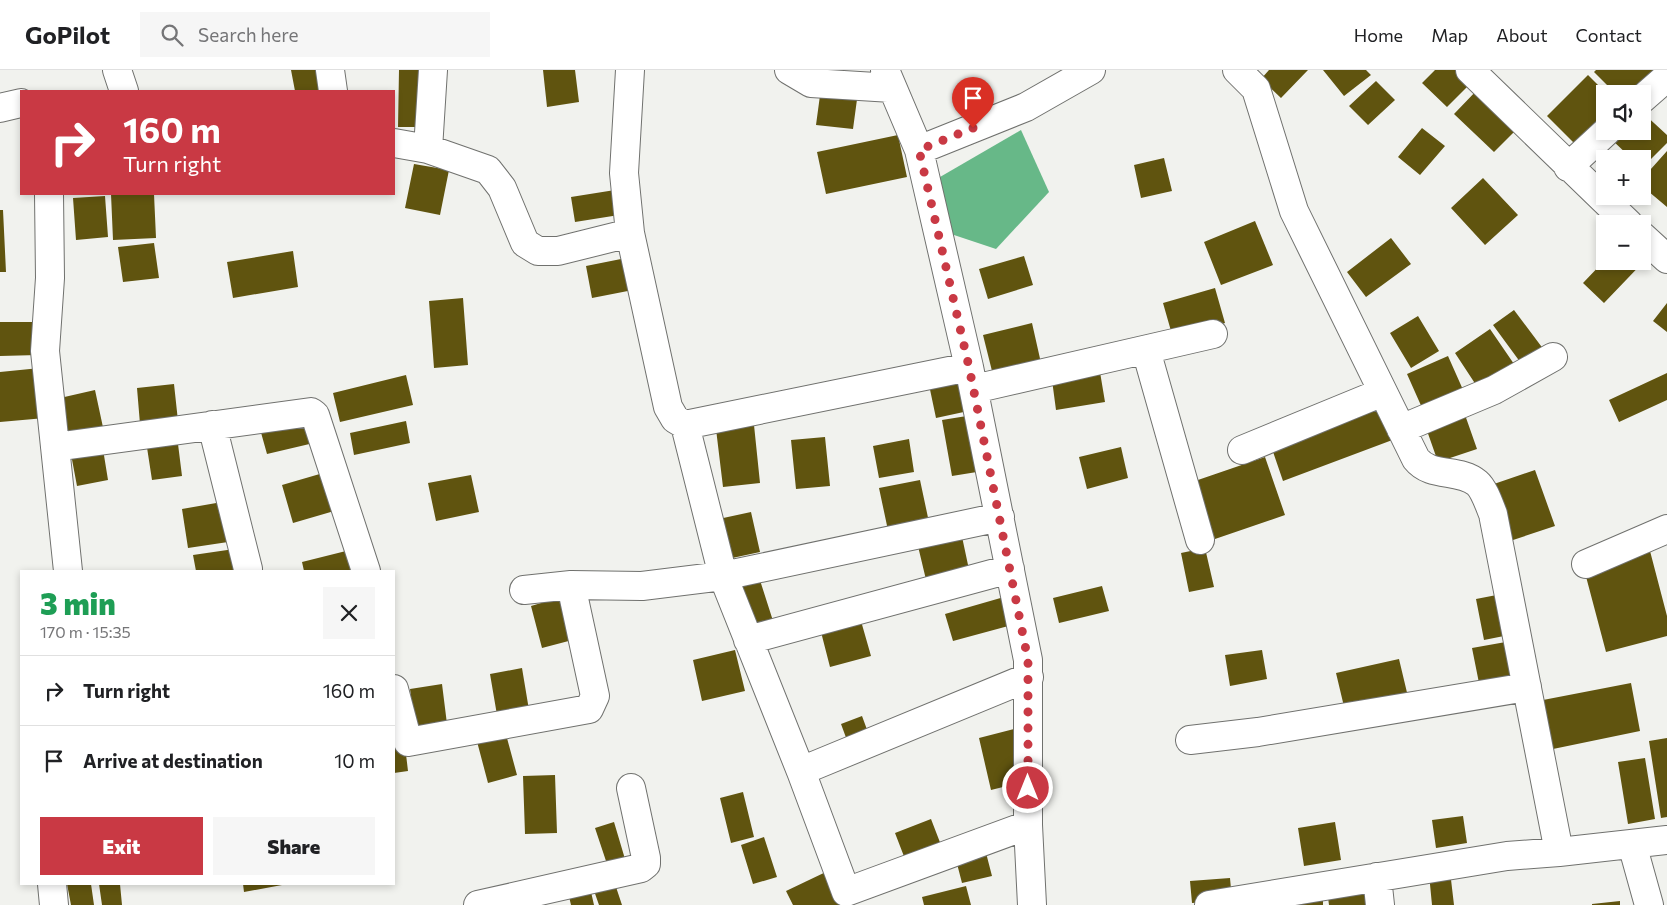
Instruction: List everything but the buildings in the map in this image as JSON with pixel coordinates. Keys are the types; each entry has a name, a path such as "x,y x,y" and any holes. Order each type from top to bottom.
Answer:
{"street":[{"path":"117,70 124,90"},
{"path":"330,70 332,90"},
{"path":"428,149 433,70"},
{"path":"630,70 624,173 630,233 668,408 675,419 685,425 1146,350 1214,334"},
{"path":"789,70 811,83 889,79 919,150 972,378 1028,660 1028,825 1032,905"},
{"path":"919,150 1026,107 1091,70"},
{"path":"1237,70 1256,89 1294,211 1401,429 1421,465 1426,469 1470,478 1478,484 1488,501 1493,514 1559,852"},
{"path":"1470,70 1619,215"},
{"path":"1651,91 1667,77"},
{"path":"0,108 20,103"},
{"path":"1568,167 1597,140"},
{"path":"395,143 428,149 488,170 502,188 525,243 538,251 558,251 630,233"},
{"path":"50,195 50,278 45,351 68,570"},
{"path":"1651,244 1667,259"},
{"path":"1146,350 1200,540"},
{"path":"1401,429 1494,390 1553,357"},
{"path":"1242,450 1383,392"},
{"path":"55,448 212,425 310,408 315,415 366,570"},
{"path":"212,425 248,569"},
{"path":"685,425 723,576 802,774 846,892 1028,825"},
{"path":"524,590 572,585 642,586 723,576 1000,517"},
{"path":"1586,564 1667,529"},
{"path":"748,640 1010,569"},
{"path":"395,693 408,742 590,709 595,696 572,585"},
{"path":"802,774 806,770 1028,677"},
{"path":"1190,740 1258,732 1526,687"},
{"path":"478,905 641,868 646,864 646,858 631,788"},
{"path":"1209,905 1507,856 1667,840"},
{"path":"1632,844 1649,905"},
{"path":"1377,877 1380,905"},
{"path":"52,885 54,905"}],"shaded area":[{"path":"1021,130 1049,192 996,249 948,233 940,177"}],"route":[{"path":"973,128 919,150 969,367 1028,660 1028,788"}]}
